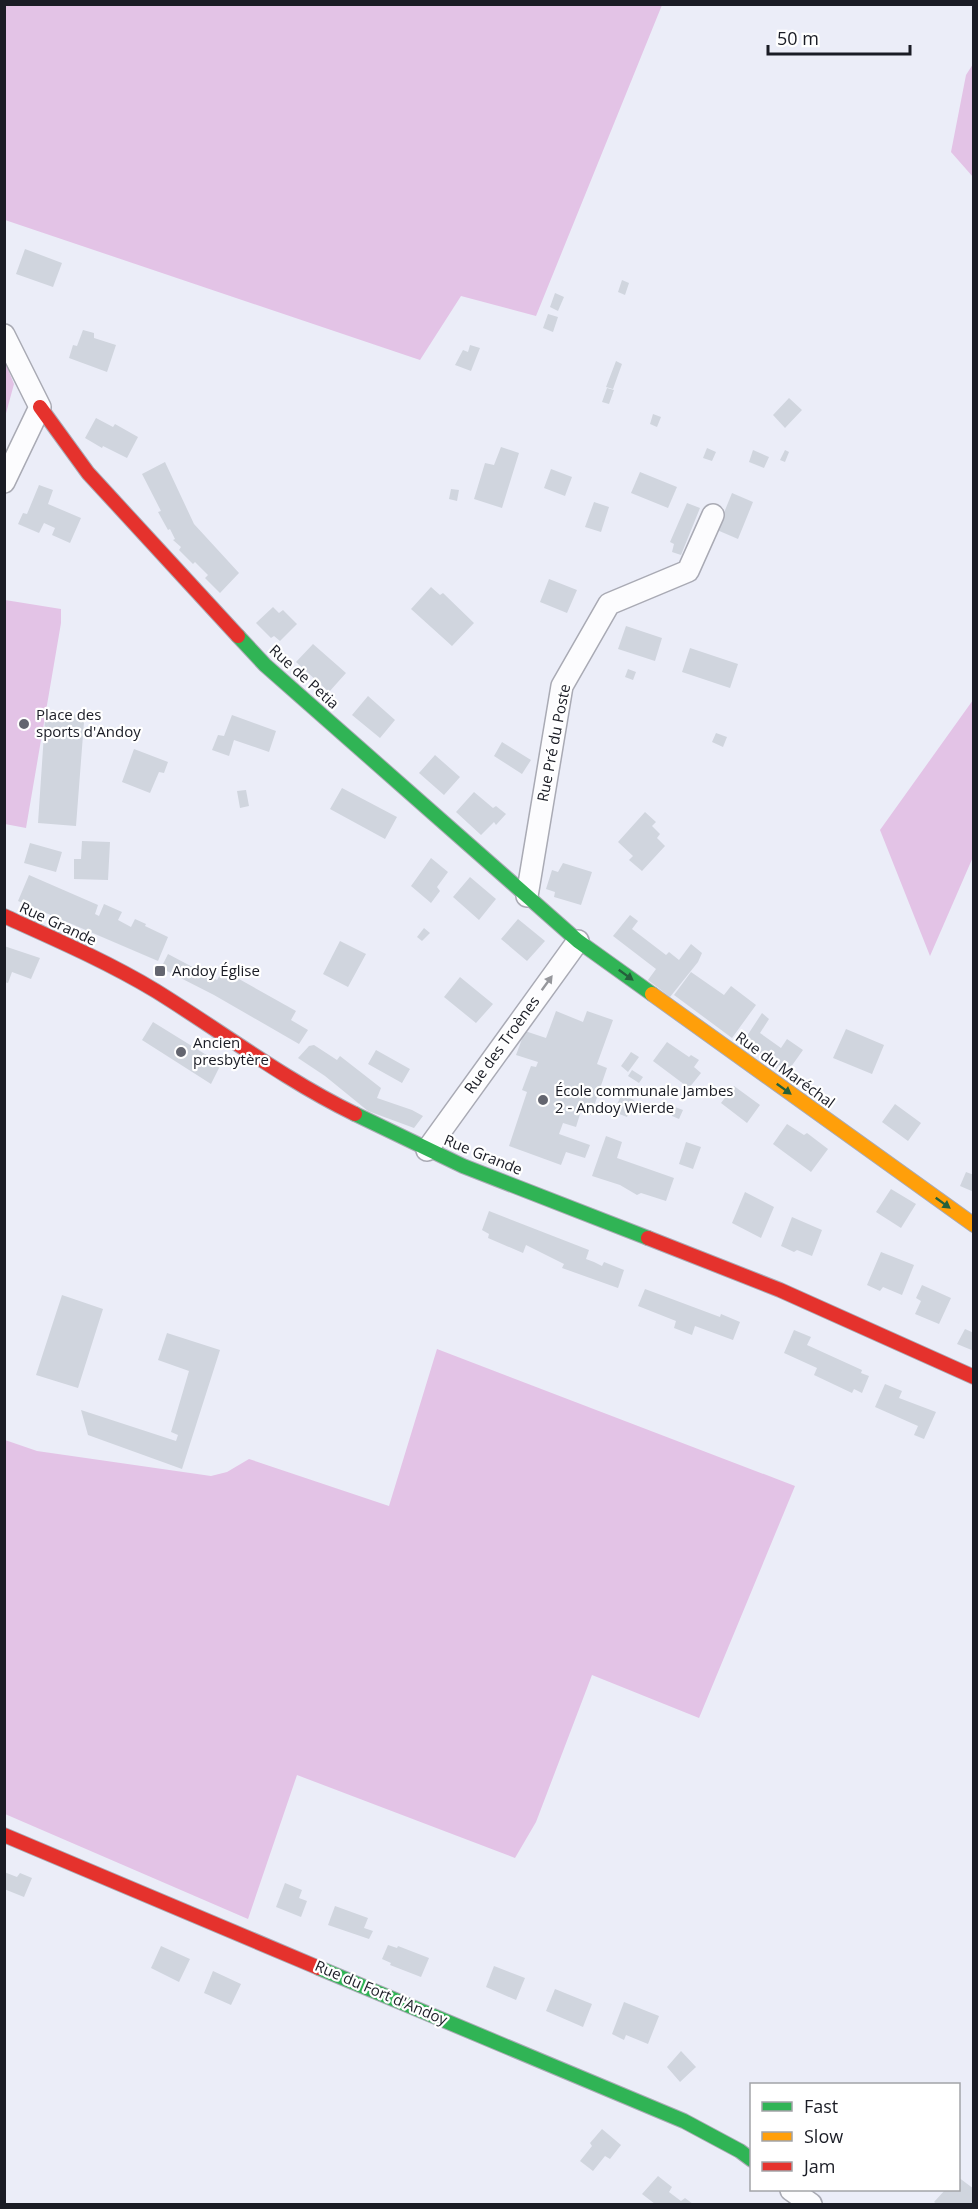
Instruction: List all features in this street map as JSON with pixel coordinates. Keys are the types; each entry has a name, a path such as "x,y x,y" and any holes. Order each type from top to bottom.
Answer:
{"street":[{"path":"4,335 40,407 4,482"},
{"name":"Rue de Petia","path":"40,407 88,473 265,665 578,941"},
{"name":"Rue Pré du Poste","path":"527,896 562,686 609,604 688,571 713,515"},
{"name":"Rue Grande","path":"4,916 67,945 154,990 300,1086 427,1150 780,1290 974,1377"},
{"name":"Rue des Troènes","path":"427,1150 578,941"},
{"name":"Rue du Maréchal","path":"578,941 974,1225"},
{"name":"Rue du Fort d'Andoy","path":"4,1835 684,2121 750,2158"},
{"path":"792,2191 811,2205"}],"shaded area":[{"path":"5,4 662,5 536,316 461,296 420,360 5,220"},
{"path":"973,64 973,177 951,152 966,75"},
{"path":"5,362 14,384 5,417"},
{"name":"Place des sports d'Andoy","path":"5,600 61,609 61,623 26,828 5,824"},
{"path":"973,700 973,857 930,956 880,830"},
{"path":"437,1349 795,1486 699,1718 592,1675 536,1822 515,1858 297,1775 248,1919 5,1814 5,1440 37,1451 211,1476 227,1472 249,1459 389,1506"}],"building":[{"path":"25,249 62,263 53,287 16,274"},
{"path":"622,280 629,283 625,295 618,292"},
{"path":"555,293 564,297 558,311 550,307"},
{"path":"548,314 558,317 553,332 543,328"},
{"path":"83,330 94,333 94,338 116,345 107,372 69,358 73,345 77,346"},
{"path":"470,345 480,348 471,371 455,365 463,350 468,352"},
{"path":"616,361 622,364 613,389 606,387"},
{"path":"607,388 614,390 609,404 602,402"},
{"path":"789,398 802,410 785,428 773,415"},
{"path":"653,414 661,417 657,427 650,424"},
{"path":"96,418 113,427 115,424 138,437 127,458 85,438"},
{"path":"501,447 519,453 502,508 474,499 485,463 494,465"},
{"path":"707,448 716,452 712,461 703,458"},
{"path":"753,450 769,457 764,468 749,462"},
{"path":"785,450 789,452 785,462 780,460"},
{"path":"165,462 194,524 239,573 220,593 205,578 208,575 179,550 181,547 173,540 175,539 170,529 168,530 158,512 161,511 142,474"},
{"path":"551,469 572,477 565,496 544,488"},
{"path":"640,472 677,487 668,508 631,493"},
{"path":"39,485 53,490 48,504 81,518 70,543 52,535 55,528 44,523 39,533 18,524 23,513 27,514"},
{"path":"451,489 459,490 457,501 449,499"},
{"path":"732,493 753,502 738,539 717,530"},
{"path":"594,502 609,507 601,532 585,527"},
{"path":"687,503 700,508 681,555 672,552 674,544 670,542"},
{"path":"549,579 577,590 567,613 540,602"},
{"path":"431,587 440,595 443,593 474,623 452,646 411,609"},
{"path":"273,607 279,613 283,610 297,624 280,641 274,636 271,638 256,623"},
{"path":"626,626 662,638 655,661 618,649"},
{"path":"313,644 346,673 329,692 296,662"},
{"path":"690,648 738,664 730,688 682,672"},
{"path":"628,669 636,672 633,680 625,677"},
{"path":"368,696 395,720 380,738 352,715"},
{"path":"52,713 79,715 79,721 84,722 76,826 38,823 45,719 51,719"},
{"path":"232,715 276,731 269,752 234,740 229,756 212,750 218,735 224,736"},
{"path":"716,733 727,737 723,747 712,742"},
{"path":"502,742 531,760 522,774 494,756"},
{"path":"134,749 168,762 164,773 159,772 150,793 122,782"},
{"path":"435,755 460,777 444,795 419,773"},
{"path":"342,788 397,817 385,839 330,809"},
{"path":"246,790 249,806 240,808 237,791"},
{"path":"474,792 493,808 496,806 506,814 496,825 494,822 481,835 456,812"},
{"path":"645,812 656,822 652,826 660,834 657,838 665,846 642,871 629,860 633,856 618,842"},
{"path":"82,841 110,842 108,880 74,879 74,859 81,859"},
{"path":"30,843 62,852 56,872 24,863"},
{"path":"431,858 448,872 437,887 440,891 431,903 411,886"},
{"path":"563,863 592,872 581,905 554,897 555,892 546,889 552,870 558,872"},
{"path":"29,875 98,905 95,914 99,916 104,904 122,912 118,920 131,927 135,919 168,937 158,961 18,901"},
{"path":"470,877 496,899 479,920 453,897"},
{"path":"630,915 638,921 632,929 666,955 669,952 679,960 691,944 702,953 698,962 670,997 648,980 656,969 613,936"},
{"path":"518,919 545,941 527,961 501,939"},
{"path":"424,928 430,933 422,941 417,937"},
{"path":"340,941 366,954 348,987 323,974"},
{"path":"4,946 40,958 31,979 12,972 8,983 4,982"},
{"path":"168,954 217,980 223,970 296,1011 291,1020 308,1030 299,1044 214,995 161,968"},
{"path":"691,972 724,995 731,986 756,1005 732,1038 674,995"},
{"path":"460,977 493,1004 476,1023 444,997"},
{"path":"556,1011 583,1022 587,1011 613,1020 597,1064 607,1068 591,1115 581,1111 576,1127 563,1123 559,1134 590,1145 585,1158 566,1152 561,1165 509,1146 527,1092 522,1090 531,1066 536,1067 538,1062 516,1055 525,1031 546,1038"},
{"path":"762,1013 769,1019 760,1033 781,1048 787,1039 803,1050 788,1071 779,1065 776,1069 769,1064 771,1060 743,1042"},
{"name":"Ancien presbytère","path":"153,1022 221,1064 211,1084 142,1040"},
{"path":"846,1029 884,1045 872,1074 833,1058"},
{"path":"667,1042 689,1057 691,1055 699,1060 694,1067 701,1073 689,1088 653,1061"},
{"path":"314,1045 337,1060 340,1056 381,1088 377,1098 423,1116 414,1128 368,1111 325,1076 298,1058 309,1046"},
{"path":"376,1050 410,1069 402,1083 368,1064"},
{"path":"631,1052 639,1057 628,1072 621,1066"},
{"path":"632,1070 643,1077 639,1083 628,1076"},
{"path":"734,1086 760,1105 747,1123 721,1103"},
{"path":"621,1095 634,1100 627,1117 614,1112"},
{"path":"895,1104 921,1123 908,1141 882,1122"},
{"path":"675,1107 683,1110 679,1119 672,1116"},
{"path":"787,1124 804,1135 807,1133 828,1149 811,1172 773,1144"},
{"path":"606,1136 622,1142 617,1158 674,1178 666,1201 641,1193 637,1195 620,1185 592,1176"},
{"path":"686,1142 701,1147 693,1169 679,1164"},
{"path":"966,1172 974,1175 974,1192 960,1186"},
{"path":"891,1189 916,1204 901,1228 876,1212"},
{"path":"745,1192 774,1207 761,1238 732,1223"},
{"path":"489,1211 589,1250 586,1259 602,1266 604,1262 624,1270 618,1288 562,1268 564,1264 526,1245 523,1253 488,1238 489,1234 482,1230"},
{"path":"792,1217 822,1230 812,1256 781,1246"},
{"path":"881,1252 914,1265 902,1295 883,1287 880,1291 867,1285"},
{"path":"922,1285 951,1298 939,1324 915,1314 921,1301 916,1298"},
{"path":"645,1289 720,1317 721,1314 740,1322 733,1340 695,1326 692,1335 674,1328 676,1321 638,1306"},
{"path":"62,1295 103,1309 78,1388 36,1375"},
{"path":"965,1329 974,1333 974,1351 957,1344"},
{"path":"794,1330 811,1337 807,1345 862,1370 861,1373 869,1376 862,1393 854,1389 852,1393 814,1375 817,1368 784,1353"},
{"path":"167,1333 220,1350 182,1469 88,1435 81,1410 176,1441 178,1435 171,1432 189,1371 158,1360"},
{"path":"885,1384 902,1391 899,1398 936,1412 924,1439 914,1435 918,1426 875,1407"},
{"path":"4,1872 17,1877 20,1873 32,1878 24,1897 4,1889"},
{"path":"285,1883 302,1890 299,1898 307,1901 301,1917 276,1907"},
{"path":"335,1906 368,1918 364,1928 373,1931 369,1939 328,1925"},
{"path":"388,1945 397,1948 398,1946 429,1958 421,1977 390,1965 391,1963 382,1959"},
{"path":"161,1946 190,1959 179,1982 151,1968"},
{"path":"494,1966 525,1978 516,2000 486,1987"},
{"path":"213,1971 241,1984 231,2005 204,1993"},
{"path":"555,1989 592,2004 583,2027 546,2011"},
{"path":"624,2002 659,2016 648,2044 626,2035 624,2040 612,2034"},
{"path":"681,2051 696,2067 680,2082 667,2067"},
{"path":"602,2129 621,2145 610,2159 605,2156 593,2171 580,2161 592,2146 590,2143"},
{"path":"658,2176 672,2187 669,2192 681,2201 685,2198 693,2204 655,2204 642,2194"},
{"path":"960,2178 974,2189 974,2204 937,2204 934,2202 944,2191 960,2191"}],"traffic: fast":[{"path":"238,636 265,665 578,941 652,994"},
{"path":"355,1114 463,1166 648,1238"},
{"path":"319,1968 684,2121 750,2158"}],"traffic: slow":[{"path":"652,994 974,1225"}],"traffic: jam":[{"path":"40,407 88,473 238,636"},
{"path":"4,916 138,980 279,1071 355,1114"},
{"path":"648,1238 780,1290 974,1377"},
{"path":"4,1835 319,1968"}],"place":[{"name":"Place des sports d'Andoy","path":"24,724"},
{"name":"Andoy Église","path":"160,971"},
{"name":"Ancien presbytère","path":"181,1052"},
{"name":"École communale Jambes 2 - Andoy Wierde","path":"543,1100"}]}
